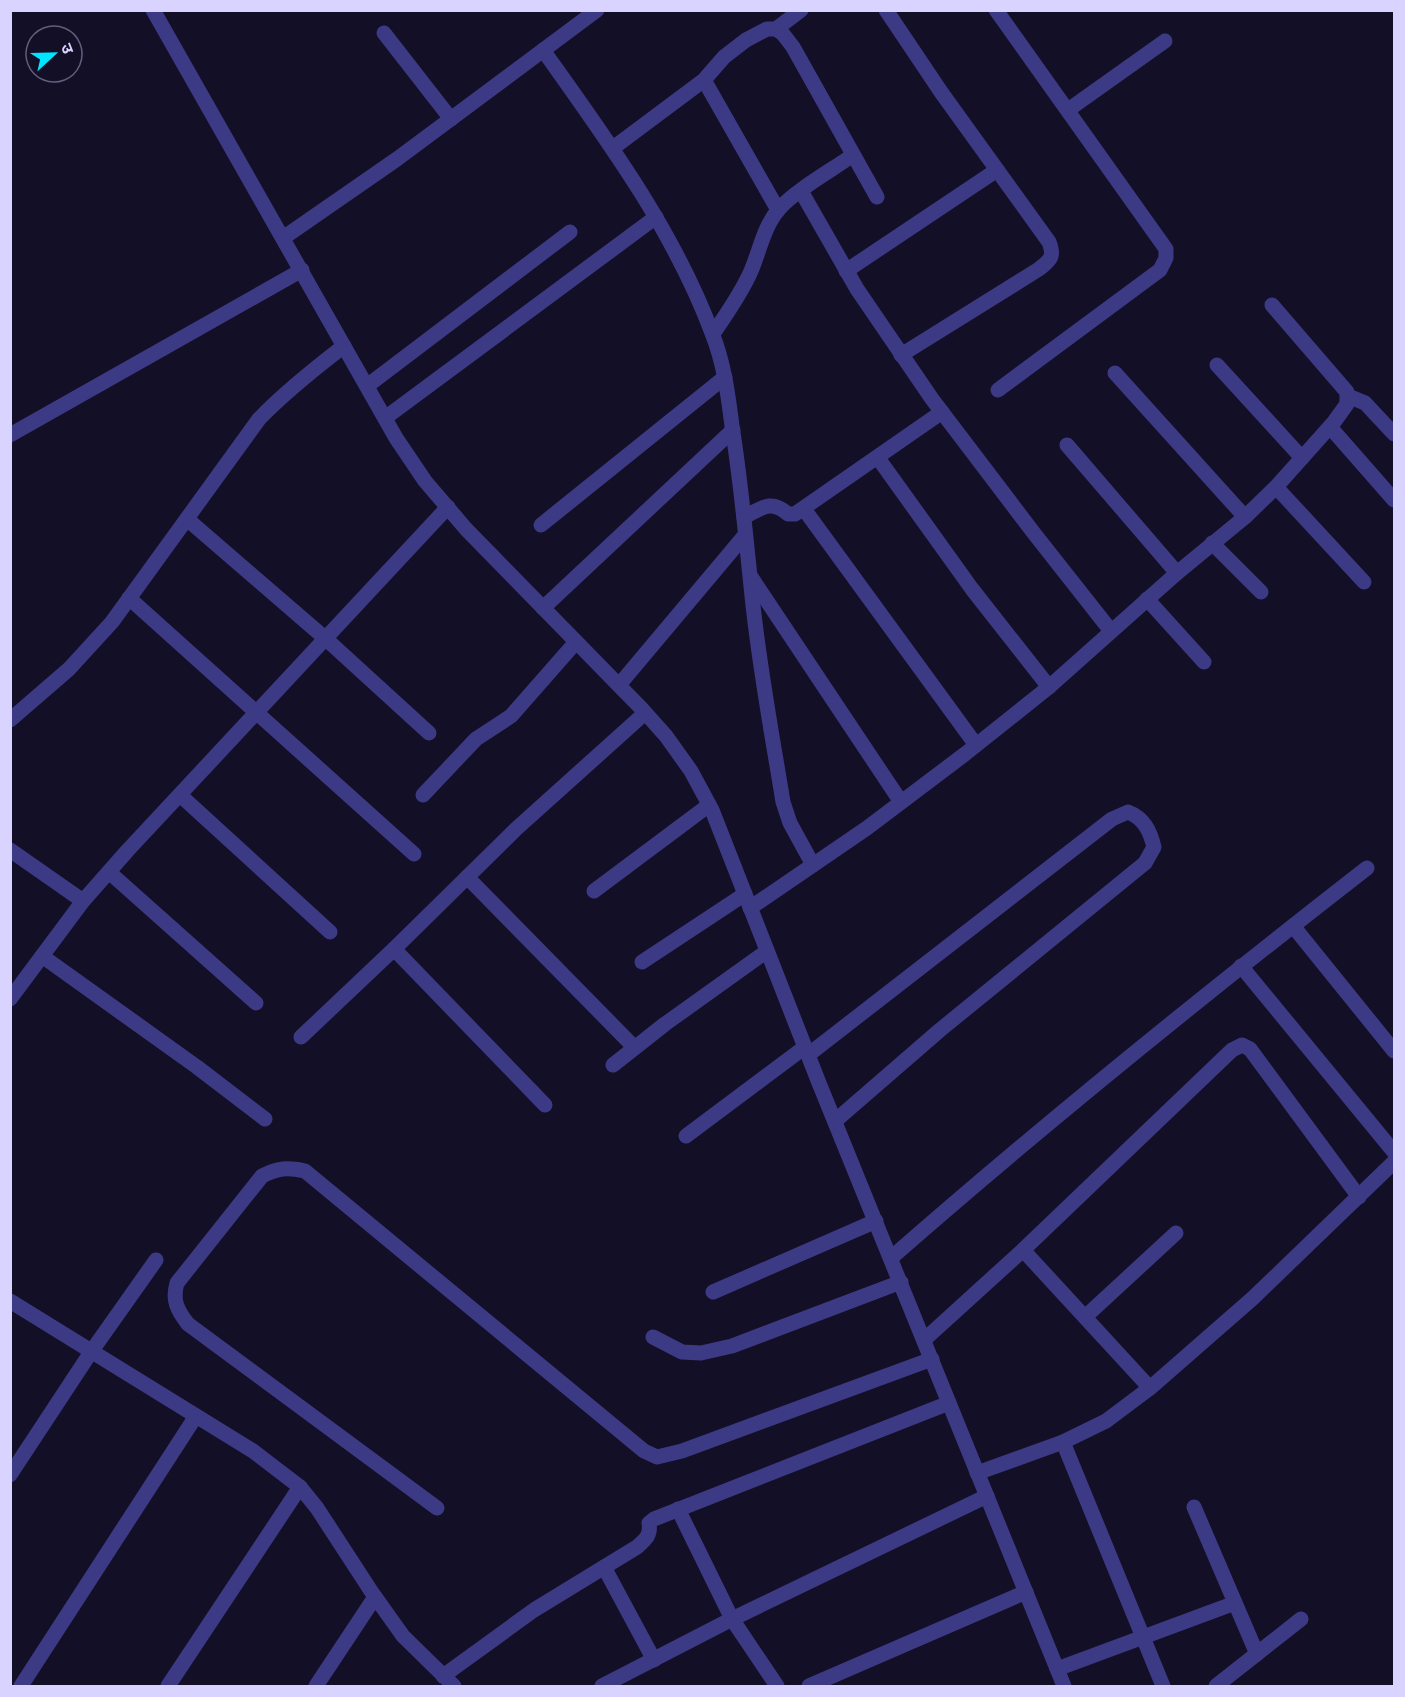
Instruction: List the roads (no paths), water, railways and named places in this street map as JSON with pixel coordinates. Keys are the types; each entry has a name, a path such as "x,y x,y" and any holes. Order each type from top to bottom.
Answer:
{"street":[{"path":"153,10 385,418 425,481 645,713 666,736 691,771 709,805 748,901 806,1051 1026,1592 1057,1680 1143,1638 1235,1603"},
{"path":"283,238 451,119 597,10"},
{"path":"776,29 801,10"},
{"path":"886,10 941,92 1049,242 1052,251 1050,260 1039,269 901,355"},
{"path":"996,10 1166,249 1166,258 1160,270 998,390"},
{"path":"613,148 704,80 724,57 746,40 767,28 776,29 793,47 877,197"},
{"path":"384,33 451,119"},
{"path":"1068,110 1165,41"},
{"path":"543,51 613,148 656,217 678,254 713,334 725,377 733,430 755,633 783,802 794,831 813,865"},
{"path":"704,80 778,210"},
{"path":"713,334 737,298 751,270 764,235 778,210 801,191 854,155"},
{"path":"846,271 997,170"},
{"path":"801,191 846,271 901,355 1033,532 1111,631"},
{"path":"385,418 656,217"},
{"path":"367,386 570,231"},
{"path":"10,435 302,270"},
{"path":"642,962 813,865 902,802 1048,687 1177,573 1245,517 1276,487 1330,427 1347,404 1348,396 1344,387 1272,305"},
{"path":"10,720 69,669 112,622 259,419 276,400 344,346"},
{"path":"1217,365 1302,458"},
{"path":"1115,373 1245,517"},
{"path":"541,525 725,377"},
{"path":"1348,396 1365,403 1395,434"},
{"path":"744,517 773,504 788,514 795,514 942,412"},
{"path":"1330,427 1395,500"},
{"path":"543,608 733,430"},
{"path":"1067,445 1177,573"},
{"path":"878,458 972,589 1048,687"},
{"path":"1276,487 1364,582"},
{"path":"10,999 83,901 448,507"},
{"path":"804,509 976,745"},
{"path":"187,519 429,732"},
{"path":"619,685 746,535"},
{"path":"1212,543 1261,592"},
{"path":"749,574 902,802"},
{"path":"129,598 414,855"},
{"path":"1147,599 1204,662"},
{"path":"423,795 476,739 511,716 576,642"},
{"path":"301,1036 394,949 516,829 645,713"},
{"path":"180,795 330,932"},
{"path":"594,891 709,805"},
{"path":"686,1136 806,1051 1112,819 1128,812 1136,815 1144,823 1154,847 1145,863 949,1023 835,1121"},
{"path":"10,850 83,901"},
{"path":"891,1258 991,1170 1241,966 1366,868"},
{"path":"109,872 256,1003"},
{"path":"466,877 634,1047"},
{"path":"1293,926 1395,1050"},
{"path":"394,949 545,1105"},
{"path":"613,1065 634,1047 767,951"},
{"path":"42,956 197,1067 265,1119"},
{"path":"1241,966 1395,1152"},
{"path":"924,1340 1023,1250 1224,1058 1242,1045 1250,1049 1359,1197"},
{"path":"977,1473 1062,1442 1106,1421 1150,1388 1253,1298 1395,1162"},
{"path":"437,1508 188,1324 176,1310 174,1293 177,1283 262,1176 277,1168 290,1167 305,1170 644,1451 657,1457 682,1451 932,1359"},
{"path":"713,1292 876,1221"},
{"path":"1085,1317 1176,1233"},
{"path":"1023,1250 1150,1388"},
{"path":"10,1475 91,1352 156,1260"},
{"path":"653,1338 682,1352 701,1353 732,1346 901,1282"},
{"path":"10,1301 253,1451 300,1487 317,1508 403,1636 448,1681 534,1610 638,1547 648,1538 651,1532 650,1523 654,1519 949,1403"},
{"path":"21,1686 196,1416"},
{"path":"1062,1442 1163,1686"},
{"path":"168,1686 300,1487"},
{"path":"602,1686 732,1619 987,1496"},
{"path":"1194,1507 1257,1654"},
{"path":"678,1509 732,1619 777,1686"},
{"path":"604,1567 654,1660"},
{"path":"809,1686 1026,1592"},
{"path":"316,1686 375,1597"},
{"path":"1216,1686 1301,1619"}]}
